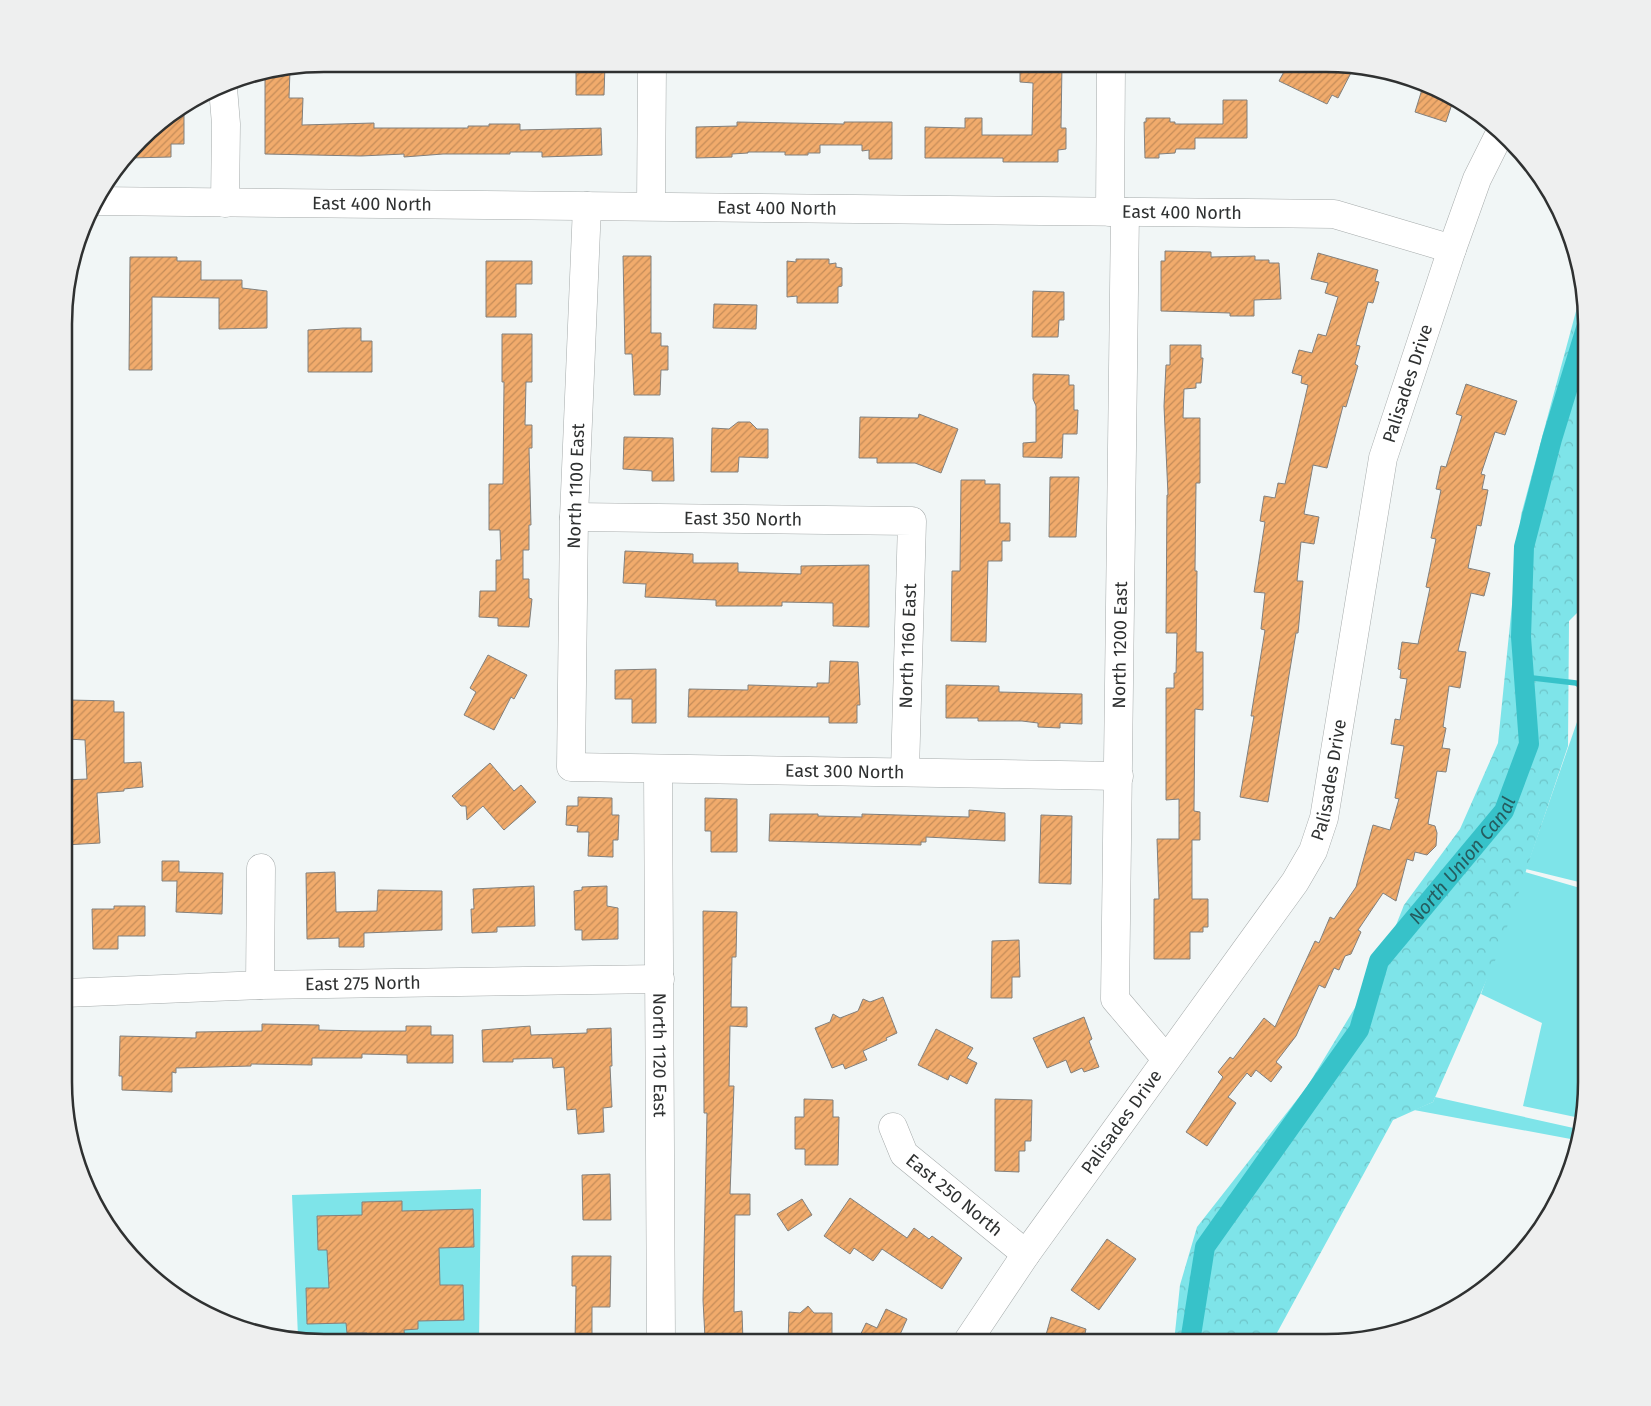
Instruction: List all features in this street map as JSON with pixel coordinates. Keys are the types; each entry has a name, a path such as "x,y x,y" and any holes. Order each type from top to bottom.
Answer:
{"street":[{"path":"651,206 652,72"},
{"name":"North 1200 East","path":"1111,72 1118,212 1119,776 1115,999 1166,1059"},
{"path":"224,94 226,124 225,203"},
{"name":"Palisades Drive","path":"972,1334 1026,1254 1295,882 1313,851 1324,818 1383,458 1477,179 1497,139"},
{"name":"East 400 North","path":"105,201 1334,214 1452,250"},
{"name":"North 1100 East","path":"571,767 574,518 587,206"},
{"name":"East 350 North","path":"574,518 912,522"},
{"name":"North 1160 East","path":"905,771 912,522"},
{"name":"East 300 North","path":"571,767 1119,776"},
{"name":"North 1120 East","path":"658,769 661,1334"},
{"path":"260,986 261,868"},
{"name":"East 275 North","path":"72,993 260,986 660,979"},
{"name":"East 250 North","path":"893,1128 904,1154 1026,1254"}],"green space":[{"path":"1578,305 1578,612 1569,621 1568,746 1498,954 1433,1102 1393,1120 1276,1334 1175,1334 1180,1285 1197,1227 1307,1087 1379,968 1404,905 1460,829 1498,743 1521,515"},
{"path":"1577,722 1578,722 1578,882 1526,869"},
{"path":"1525,872 1578,887 1578,1098 1576,1117 1523,1106 1542,1023 1481,994"},
{"path":"1435,1097 1574,1128 1574,1131 1572,1139 1414,1110 1433,1102"},
{"path":"481,1189 479,1334 325,1334 298,1332 292,1195"}],"building":[{"path":"576,72 605,72 604,95 576,95"},
{"path":"1020,72 1062,72 1061,128 1066,128 1066,149 1058,150 1058,162 1003,162 1003,158 925,158 925,127 965,128 965,118 982,118 982,135 1032,135 1033,83 1020,82"},
{"path":"1284,72 1350,74 1338,98 1332,95 1327,104 1279,81"},
{"path":"290,75 289,98 303,98 302,125 374,123 374,128 468,128 468,126 489,126 489,124 520,124 520,130 601,128 602,155 542,157 542,152 443,154 404,157 404,154 361,156 265,154 265,80"},
{"path":"1421,91 1451,106 1446,122 1415,112"},
{"path":"1223,100 1247,100 1247,138 1195,138 1195,149 1176,149 1175,153 1159,154 1159,158 1145,158 1144,122 1146,122 1146,118 1170,118 1170,122 1175,122 1175,124 1223,124"},
{"path":"184,116 184,144 171,144 171,157 135,158 158,135"},
{"path":"737,122 844,124 844,122 892,122 892,159 869,159 869,150 862,151 862,145 820,145 820,153 808,153 808,155 785,155 785,152 748,152 732,154 732,157 696,158 696,127 737,126"},
{"path":"1165,251 1211,252 1211,257 1255,256 1255,260 1269,260 1269,263 1279,263 1281,299 1254,300 1254,316 1230,316 1230,313 1161,311 1161,261 1165,261"},
{"path":"1318,253 1378,270 1375,281 1379,282 1373,303 1368,302 1356,345 1360,346 1355,364 1358,366 1346,407 1343,406 1327,468 1313,465 1304,514 1319,517 1314,544 1301,542 1297,581 1303,581 1298,633 1296,633 1268,802 1240,797 1254,716 1251,716 1265,630 1261,629 1265,593 1254,592 1265,522 1260,521 1264,496 1275,498 1278,483 1285,484 1308,385 1301,383 1302,376 1292,373 1299,350 1312,353 1318,334 1326,336 1338,297 1325,293 1328,283 1311,279"},
{"path":"623,256 651,256 651,333 661,333 661,346 668,346 668,370 661,370 660,395 634,395 632,354 625,354"},
{"path":"130,257 177,257 177,261 201,261 201,280 242,280 242,288 267,291 267,328 219,329 219,298 152,297 152,370 129,370"},
{"path":"796,259 829,259 829,264 836,263 836,267 842,268 842,286 838,287 838,303 797,303 797,296 787,297 787,261 796,262"},
{"path":"486,261 532,261 532,284 516,284 516,317 486,317"},
{"path":"1033,291 1064,292 1064,320 1059,320 1058,337 1032,337"},
{"path":"714,304 757,305 756,329 713,328"},
{"path":"361,328 361,341 372,341 372,372 308,372 308,330"},
{"path":"502,334 532,334 532,382 526,382 525,425 532,425 532,448 529,448 531,525 529,525 529,550 523,550 523,579 529,579 529,598 532,599 529,627 498,626 498,618 479,617 480,591 496,591 496,560 501,560 500,530 489,530 489,484 503,484 504,382 502,382"},
{"path":"1170,345 1201,345 1201,358 1203,358 1201,383 1196,383 1196,388 1184,389 1183,418 1200,418 1200,483 1196,483 1195,571 1197,571 1196,652 1203,652 1203,710 1195,709 1194,811 1200,812 1200,840 1192,840 1192,899 1208,899 1208,927 1203,927 1203,932 1190,932 1190,959 1154,959 1154,899 1159,899 1157,839 1179,839 1179,799 1166,800 1166,688 1174,688 1177,633 1166,633 1168,495 1164,406 1166,365 1170,365"},
{"path":"1033,374 1069,375 1069,385 1074,385 1074,410 1078,410 1077,434 1063,434 1062,458 1023,457 1023,443 1036,442 1036,406 1033,399"},
{"path":"1466,384 1517,401 1505,435 1495,432 1481,474 1485,475 1482,489 1488,490 1481,526 1477,525 1468,568 1490,573 1484,596 1471,593 1458,651 1466,652 1460,688 1449,686 1443,727 1446,728 1442,748 1450,749 1446,772 1437,771 1428,824 1435,826 1437,833 1436,846 1427,855 1415,852 1413,861 1407,859 1396,901 1383,893 1358,930 1361,932 1351,954 1345,956 1339,970 1334,968 1325,988 1319,985 1296,1036 1276,1062 1282,1067 1271,1082 1256,1070 1251,1077 1247,1073 1228,1097 1236,1103 1207,1146 1186,1132 1223,1077 1218,1072 1230,1057 1233,1059 1264,1018 1275,1027 1315,941 1319,943 1330,917 1334,919 1356,887 1373,825 1390,830 1399,799 1395,798 1404,746 1391,744 1395,719 1400,720 1407,679 1400,678 1401,670 1398,669 1402,642 1418,644 1430,588 1426,587 1436,539 1431,538 1441,490 1436,489 1441,466 1446,467 1462,416 1456,414"},
{"path":"919,414 958,429 941,473 915,463 877,463 877,458 859,458 860,417 918,418"},
{"path":"738,422 750,422 757,429 768,429 768,458 739,457 738,472 711,472 712,428 729,429"},
{"path":"624,437 673,438 674,481 652,481 652,471 623,469"},
{"path":"1050,477 1079,477 1076,537 1049,537"},
{"path":"961,480 985,480 985,484 1000,484 1000,523 1010,523 1010,541 1002,541 1002,561 988,561 986,642 951,641 952,571 960,571"},
{"path":"625,551 693,554 693,563 738,563 738,572 801,574 801,566 869,565 869,627 833,626 833,603 782,602 782,606 716,606 716,600 645,597 646,584 623,583"},
{"path":"488,655 527,675 514,699 511,697 494,730 464,715 476,692 470,688"},
{"path":"830,661 858,662 860,705 857,705 857,723 829,723 829,717 688,717 689,689 748,690 748,685 817,687 817,683 829,683"},
{"path":"656,669 656,723 632,723 632,699 615,699 615,670"},
{"path":"946,685 999,686 999,692 1082,694 1082,724 1060,723 1060,728 1038,727 1038,723 1022,721 978,721 978,718 946,718"},
{"path":"72,700 114,701 114,712 124,712 124,763 141,762 143,787 124,789 124,791 97,793 100,843 72,845 72,780 87,779 85,740 72,739"},
{"path":"490,763 514,791 521,785 536,802 504,830 483,806 467,820 466,806 461,806 452,796"},
{"path":"578,797 612,798 612,815 619,815 618,840 613,840 613,857 588,856 589,832 577,832 578,826 566,825 567,806 578,806"},
{"path":"705,798 737,799 737,852 711,852 711,831 705,831"},
{"path":"969,810 1005,813 1005,841 926,837 926,842 921,842 921,845 769,841 770,814 818,814 818,816 862,817 862,814 969,817"},
{"path":"1041,815 1072,816 1071,884 1039,883"},
{"path":"162,861 179,861 179,872 223,873 222,914 176,912 177,881 162,881"},
{"path":"335,872 336,912 377,911 378,890 442,891 442,930 364,933 364,947 339,947 339,938 307,939 306,873"},
{"path":"534,886 535,926 497,927 497,932 472,933 471,909 474,909 473,889"},
{"path":"607,886 607,906 618,908 618,939 582,940 582,930 575,930 574,891 582,890 582,887"},
{"path":"114,906 145,906 145,936 118,936 118,949 93,949 92,909 114,909"},
{"path":"703,911 737,912 736,957 732,957 731,1007 747,1007 747,1027 730,1026 729,1086 734,1086 730,1194 750,1194 750,1215 735,1215 734,1312 742,1311 743,1334 705,1334 703,1300 707,1113 704,1113"},
{"path":"1019,940 1020,977 1012,977 1012,998 991,998 992,941"},
{"path":"883,997 897,1033 886,1038 887,1040 863,1051 867,1060 845,1069 843,1064 832,1068 815,1028 830,1022 833,1014 840,1018 858,1011 863,999 870,1002"},
{"path":"1084,1017 1092,1039 1089,1041 1099,1067 1084,1072 1082,1068 1071,1073 1066,1060 1047,1068 1033,1038"},
{"path":"262,1024 319,1025 319,1030 362,1031 406,1031 406,1026 431,1026 431,1035 453,1035 453,1063 407,1063 407,1055 362,1054 362,1058 312,1058 312,1065 251,1064 251,1066 176,1068 176,1073 172,1072 172,1092 122,1090 122,1076 119,1076 120,1036 196,1038 196,1032 262,1031"},
{"path":"530,1026 531,1035 587,1033 587,1029 611,1028 612,1107 603,1108 604,1132 578,1134 576,1109 567,1110 564,1067 553,1068 552,1058 513,1059 513,1062 483,1062 482,1030"},
{"path":"936,1029 973,1048 967,1058 977,1063 967,1084 950,1075 948,1080 918,1065"},
{"path":"804,1099 833,1100 833,1117 839,1117 838,1165 805,1165 805,1149 795,1149 795,1117 804,1117"},
{"path":"995,1099 1032,1100 1031,1141 1025,1141 1025,1151 1019,1151 1019,1172 995,1171"},
{"path":"610,1174 611,1220 583,1220 582,1175"},
{"path":"850,1198 907,1238 914,1228 929,1239 932,1236 962,1258 942,1289 882,1249 873,1261 854,1248 850,1254 824,1236"},
{"path":"802,1199 812,1215 788,1231 777,1214"},
{"path":"402,1201 402,1211 473,1209 474,1247 439,1248 440,1285 463,1285 464,1320 418,1321 418,1329 404,1330 404,1334 347,1333 346,1323 307,1324 306,1288 329,1288 327,1250 318,1250 317,1216 362,1215 362,1202"},
{"path":"1107,1239 1136,1259 1099,1310 1071,1290"},
{"path":"572,1256 611,1256 610,1307 592,1307 592,1334 575,1334 576,1286 572,1286"},
{"path":"808,1306 814,1313 832,1313 832,1334 788,1334 789,1312 800,1313"},
{"path":"886,1309 907,1319 900,1334 861,1334 866,1323 877,1328"},
{"path":"1051,1317 1086,1329 1085,1334 1046,1334"}],"waterway":[{"name":"North Union Canal","path":"1191,1334 1205,1247 1359,1030 1379,961 1504,811 1529,744 1521,637 1524,547 1552,439 1578,354"},
{"path":"1524,677 1578,684"}]}
